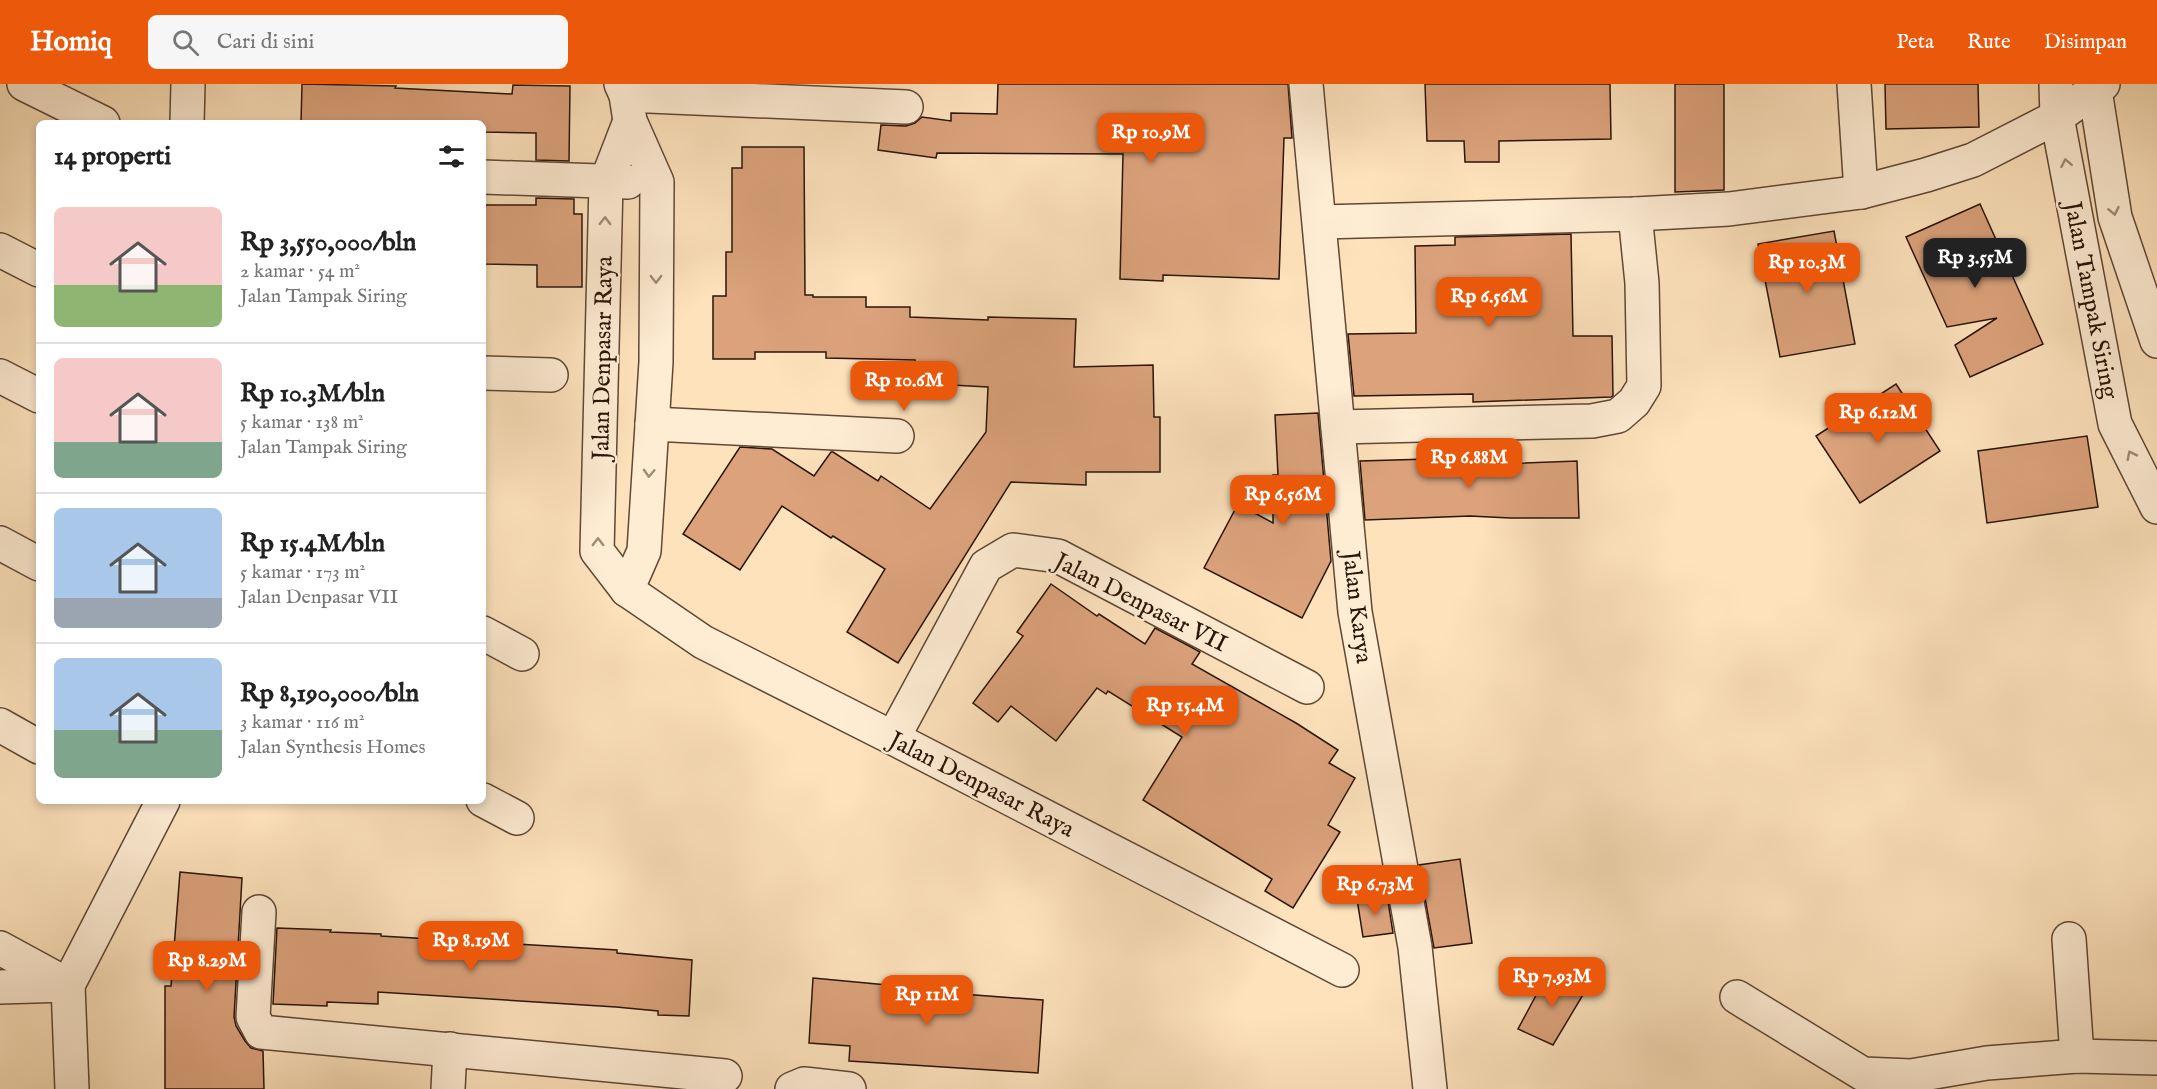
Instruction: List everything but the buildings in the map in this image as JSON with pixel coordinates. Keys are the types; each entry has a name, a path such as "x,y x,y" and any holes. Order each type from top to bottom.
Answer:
{"street":[{"path":"24,84 97,120"},
{"path":"187,120 188,84"},
{"name":"Jalan Karya","path":"1306,84 1355,612 1415,948 1430,1089"},
{"path":"1854,84 1861,192"},
{"name":"Jalan Tampak Siring","path":"2056,84 2057,117 2115,424 2157,507"},
{"path":"1320,222 1635,214 1728,209 1861,192 1973,160 2057,117 2097,86"},
{"name":"Jalan Tampak Siring","path":"2097,86 2115,217 2157,341"},
{"path":"626,100 906,107"},
{"name":"Jalan Denpasar Raya","path":"626,100 657,182 656,362 644,551 627,590"},
{"name":"Jalan Denpasar Raya","path":"626,100 606,183 597,552 627,590 703,642 1342,970"},
{"path":"486,177 606,183 657,182"},
{"path":"1338,427 1592,421 1618,416 1634,402 1644,386 1642,283 1635,214"},
{"path":"0,250 36,268"},
{"path":"486,373 551,375"},
{"path":"0,376 36,394"},
{"path":"652,424 897,436"},
{"path":"0,543 36,562"},
{"name":"Jalan Denpasar VII","path":"893,738 986,566 1013,550 1058,556 1306,687"},
{"path":"486,635 522,654"},
{"path":"0,725 36,745"},
{"path":"486,802 518,818"},
{"path":"72,1089 68,985 152,805"},
{"path":"260,912 253,1017 261,1032 725,1076"},
{"path":"2069,939 2077,1056"},
{"path":"0,948 68,985"},
{"path":"0,987 68,985"},
{"path":"1737,997 1863,1074 1980,1076 2077,1056 2157,1058"},
{"path":"448,1089 450,1049"},
{"path":"792,1089 804,1084 849,1089"}]}
